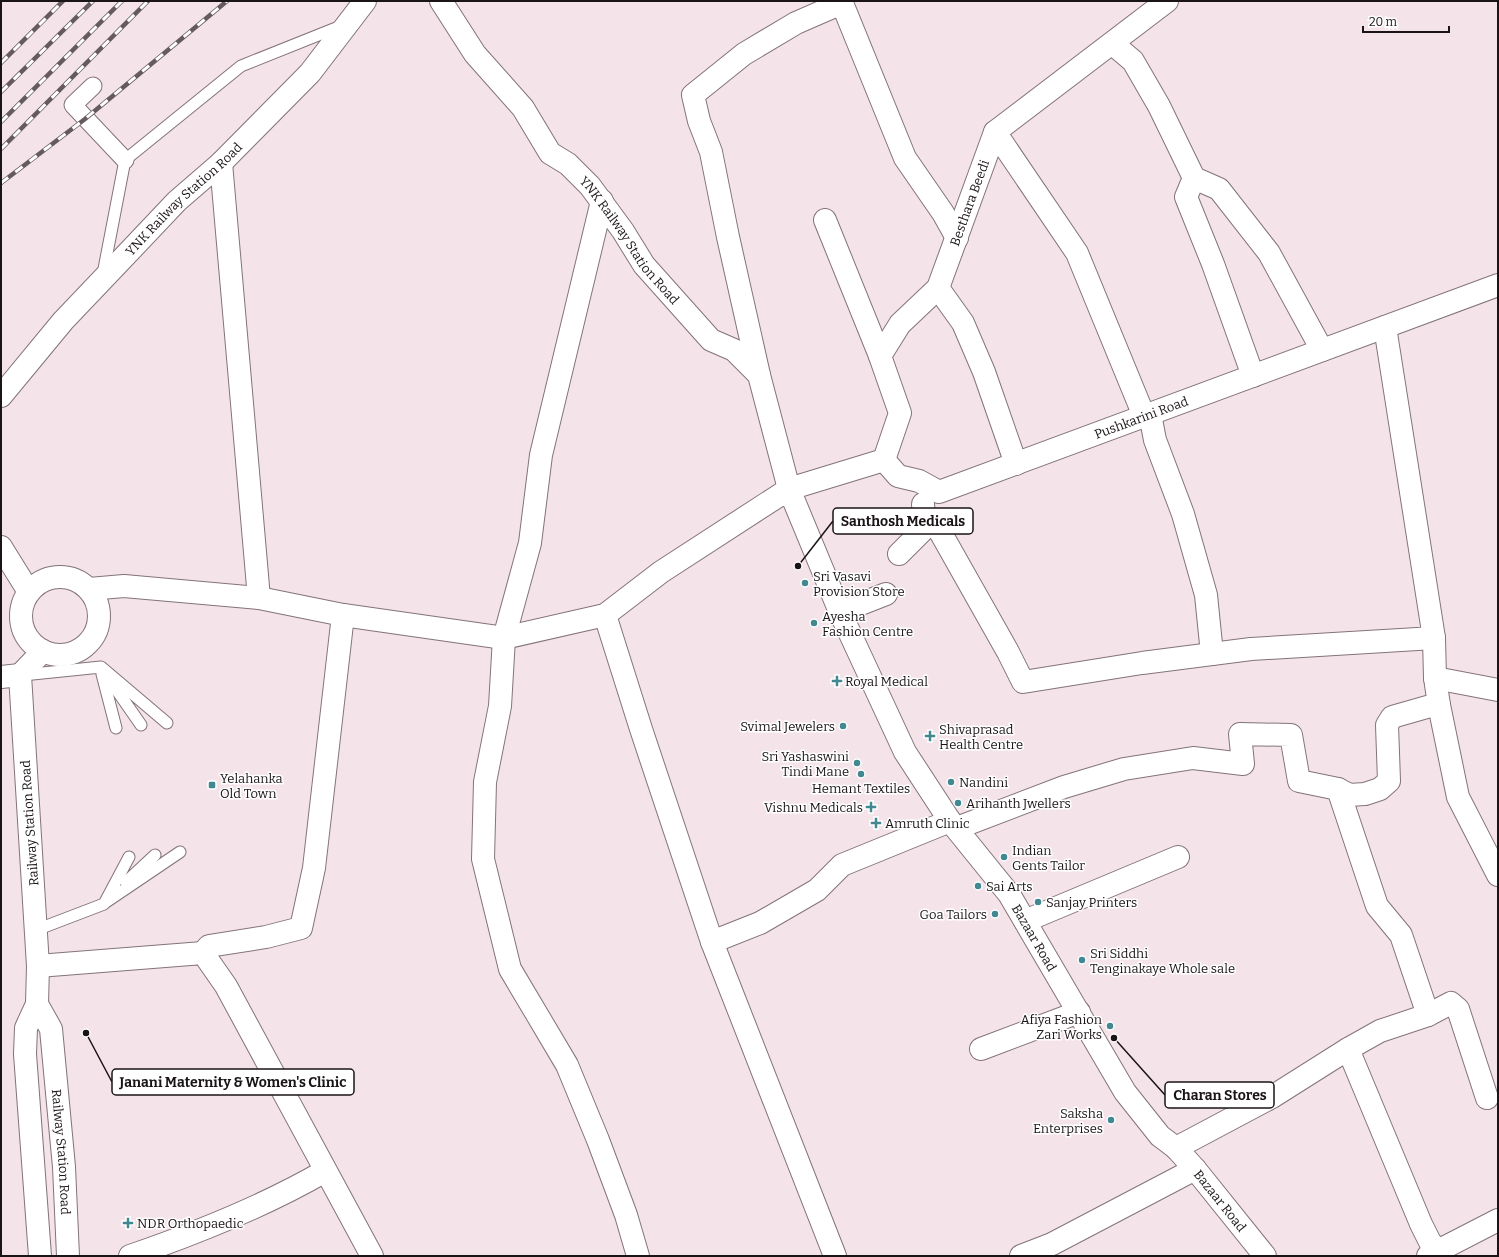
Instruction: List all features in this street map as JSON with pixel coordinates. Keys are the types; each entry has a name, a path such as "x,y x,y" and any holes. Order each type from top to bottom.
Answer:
{"street":[{"name":"YNK Railway Station Road","path":"1,396 62,321 178,201 221,163 310,73 366,1"},
{"name":"YNK Railway Station Road","path":"441,1 475,54 523,108 550,153 568,164 602,201 644,265 711,340 734,350 760,375"},
{"path":"1167,1 1139,21 1113,44 995,132 1077,253 1147,415 1183,514 1206,595 1212,654"},
{"path":"789,489 760,375 728,237 711,152 699,121 693,95 744,54 828,5 842,3 905,158 943,213 956,238"},
{"path":"1113,44 1133,61 1159,106 1194,178 1219,189 1268,253 1322,350"},
{"path":"93,86 73,105 125,160"},
{"name":"Besthara Beedi","path":"880,356 900,324 938,288 995,132"},
{"path":"221,163 259,598"},
{"path":"1194,178 1186,196 1213,264 1254,376"},
{"path":"602,201 540,455 530,543 504,638 500,706 485,782 483,859 510,969 567,1065 598,1140 626,1216 638,1256"},
{"path":"89,590 124,586 259,598 342,615 504,638 605,615 661,572 789,489 884,460 900,413 880,356 825,220"},
{"name":"Pushkarini Road","path":"884,460 898,476 919,481 939,492 1498,285"},
{"path":"938,288 963,323 984,372 1016,464"},
{"path":"1384,327 1434,638 1435,678 1439,705 1458,797 1498,875"},
{"path":"899,554 925,528 925,516 919,481"},
{"name":"Bazaar Road","path":"789,489 840,612 905,752 953,824 1009,894 1125,1092 1160,1136 1176,1148 1195,1169 1265,1256"},
{"path":"925,516 938,528 1008,652 1022,682 1142,663 1251,649 1434,638"},
{"path":"1,547 29,592"},
{"path":"65,577 78,581 89,590 97,601 100,614 98,628 92,640 82,649 70,655 55,655 43,651 27,638 23,629 21,617 22,604 29,592 39,583 51,578 65,577"},
{"path":"840,612 886,594"},
{"path":"38,966 202,952 209,946 266,937 301,928 314,868 342,615"},
{"path":"605,615 641,729 712,942 835,1256"},
{"path":"10,676 43,651"},
{"name":"Railway Station Road","path":"10,676 36,930 38,966 37,1004 26,1028 25,1054 40,1256"},
{"path":"1435,678 1498,690"},
{"path":"712,942 760,923 817,890 842,866 953,824 1064,787 1124,769 1194,758 1243,764 1240,734 1291,735 1299,781 1338,789 1349,795 1365,794 1380,789 1389,781 1387,725 1392,717 1434,705 1439,705"},
{"path":"1338,789 1377,906 1401,935 1428,1015"},
{"path":"1026,921 1178,857"},
{"path":"202,952 226,986 372,1256"},
{"path":"1176,1148 1272,1097 1348,1049 1380,1031 1428,1015 1450,1003 1458,1009 1487,1098"},
{"name":"Railway Station Road","path":"37,1004 51,1029 64,1167 68,1256"},
{"path":"982,1049 1079,1012"},
{"path":"1348,1049 1421,1224 1430,1242 1433,1253 1498,1220"},
{"path":"1021,1256 1052,1244 1195,1169"},
{"path":"130,1256 181,1239 254,1209 325,1171"}],"lane":[{"path":"102,281 125,160 152,140 241,66 349,23"},
{"path":"10,676 101,668 167,722"},
{"path":"101,668 141,725"},
{"path":"101,668 116,728"},
{"path":"36,930 104,904 180,852"},
{"path":"104,904 155,854"},
{"path":"104,904 129,857"}],"railway":[{"path":"1,63 63,1"},
{"path":"1,92 93,1"},
{"path":"1,122 122,1"},
{"path":"1,149 148,1"},
{"path":"1,183 85,119 227,1"}],"place":[{"name":"Santhosh Medicals","path":"798,566"},
{"name":"Sri Vasavi Provision Store","path":"805,583"},
{"name":"Ayesha Fashion Centre","path":"814,623"},
{"name":"Royal Medical","path":"837,681"},
{"name":"Svimal Jewelers","path":"843,726"},
{"name":"Shivaprasad Health Centre","path":"930,736"},
{"name":"Sri Yashaswini Tindi Mane","path":"857,763"},
{"name":"Hemant Textiles","path":"861,774"},
{"name":"Nandini","path":"951,782"},
{"name":"Yelahanka Old Town","path":"212,785"},
{"name":"Arihanth Jwellers","path":"958,803"},
{"name":"Vishnu Medicals","path":"871,807"},
{"name":"Amruth Clinic","path":"876,823"},
{"name":"Indian Gents Tailor","path":"1004,857"},
{"name":"Sai Arts","path":"978,886"},
{"name":"Sanjay Printers","path":"1038,902"},
{"name":"Goa Tailors","path":"995,914"},
{"name":"Sri Siddhi Tenginakaye Whole sale","path":"1082,960"},
{"name":"Afiya Fashion Zari Works","path":"1110,1026"},
{"name":"Janani Maternity & Women's Clinic","path":"86,1033"},
{"name":"Charan Stores","path":"1114,1038"},
{"name":"Saksha Enterprises","path":"1111,1120"},
{"name":"NDR Orthopaedic","path":"128,1223"}]}
